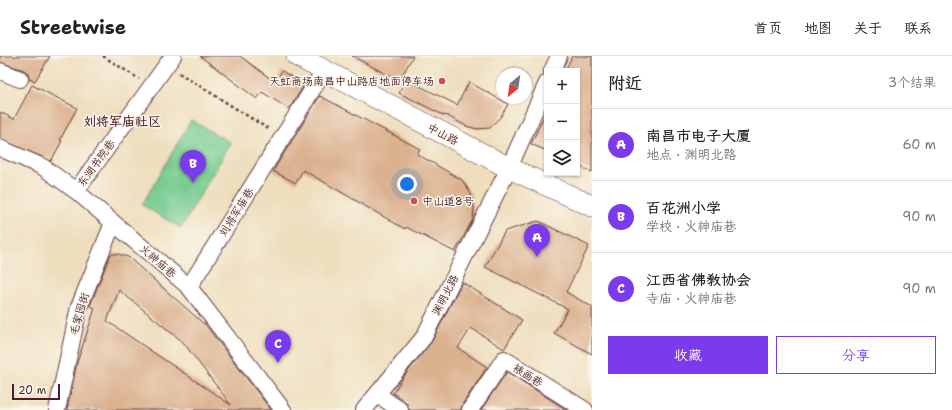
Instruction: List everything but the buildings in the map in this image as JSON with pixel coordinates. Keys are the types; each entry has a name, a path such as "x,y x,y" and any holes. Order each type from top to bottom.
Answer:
{"main road":[{"name":"中山路","path":"297,56 509,168 592,206"}],"street":[{"path":"553,68 559,56"},
{"name":"东湖书院巷","path":"76,191 170,60"},
{"path":"0,71 20,78"},
{"name":"刘将军庙巷","path":"189,287 324,71"},
{"name":"渊明北路","path":"364,410 424,337 509,168 544,89"},
{"name":"火神庙巷","path":"0,148 44,167 76,191 189,287 283,410"},
{"name":"毛家园街","path":"57,410 79,307 113,223"},
{"name":"裱画巷","path":"470,410 504,359 585,410"},
{"path":"377,394 400,410"}],"path":[{"path":"103,56 151,87"},
{"path":"170,60 282,137"}],"green space":[{"path":"191,120 231,143 181,228 142,205"}],"place":[{"name":"天虹商场南昌中山路店地面停车场","path":"442,81"},
{"name":"百花洲小学","path":"193,183"},
{"name":"中山道8号","path":"414,201"},
{"name":"南昌市电子大厦","path":"537,257"},
{"name":"江西省佛教协会","path":"278,363"}],"district":[{"name":"刘将军庙社区","path":"122,121"}]}
